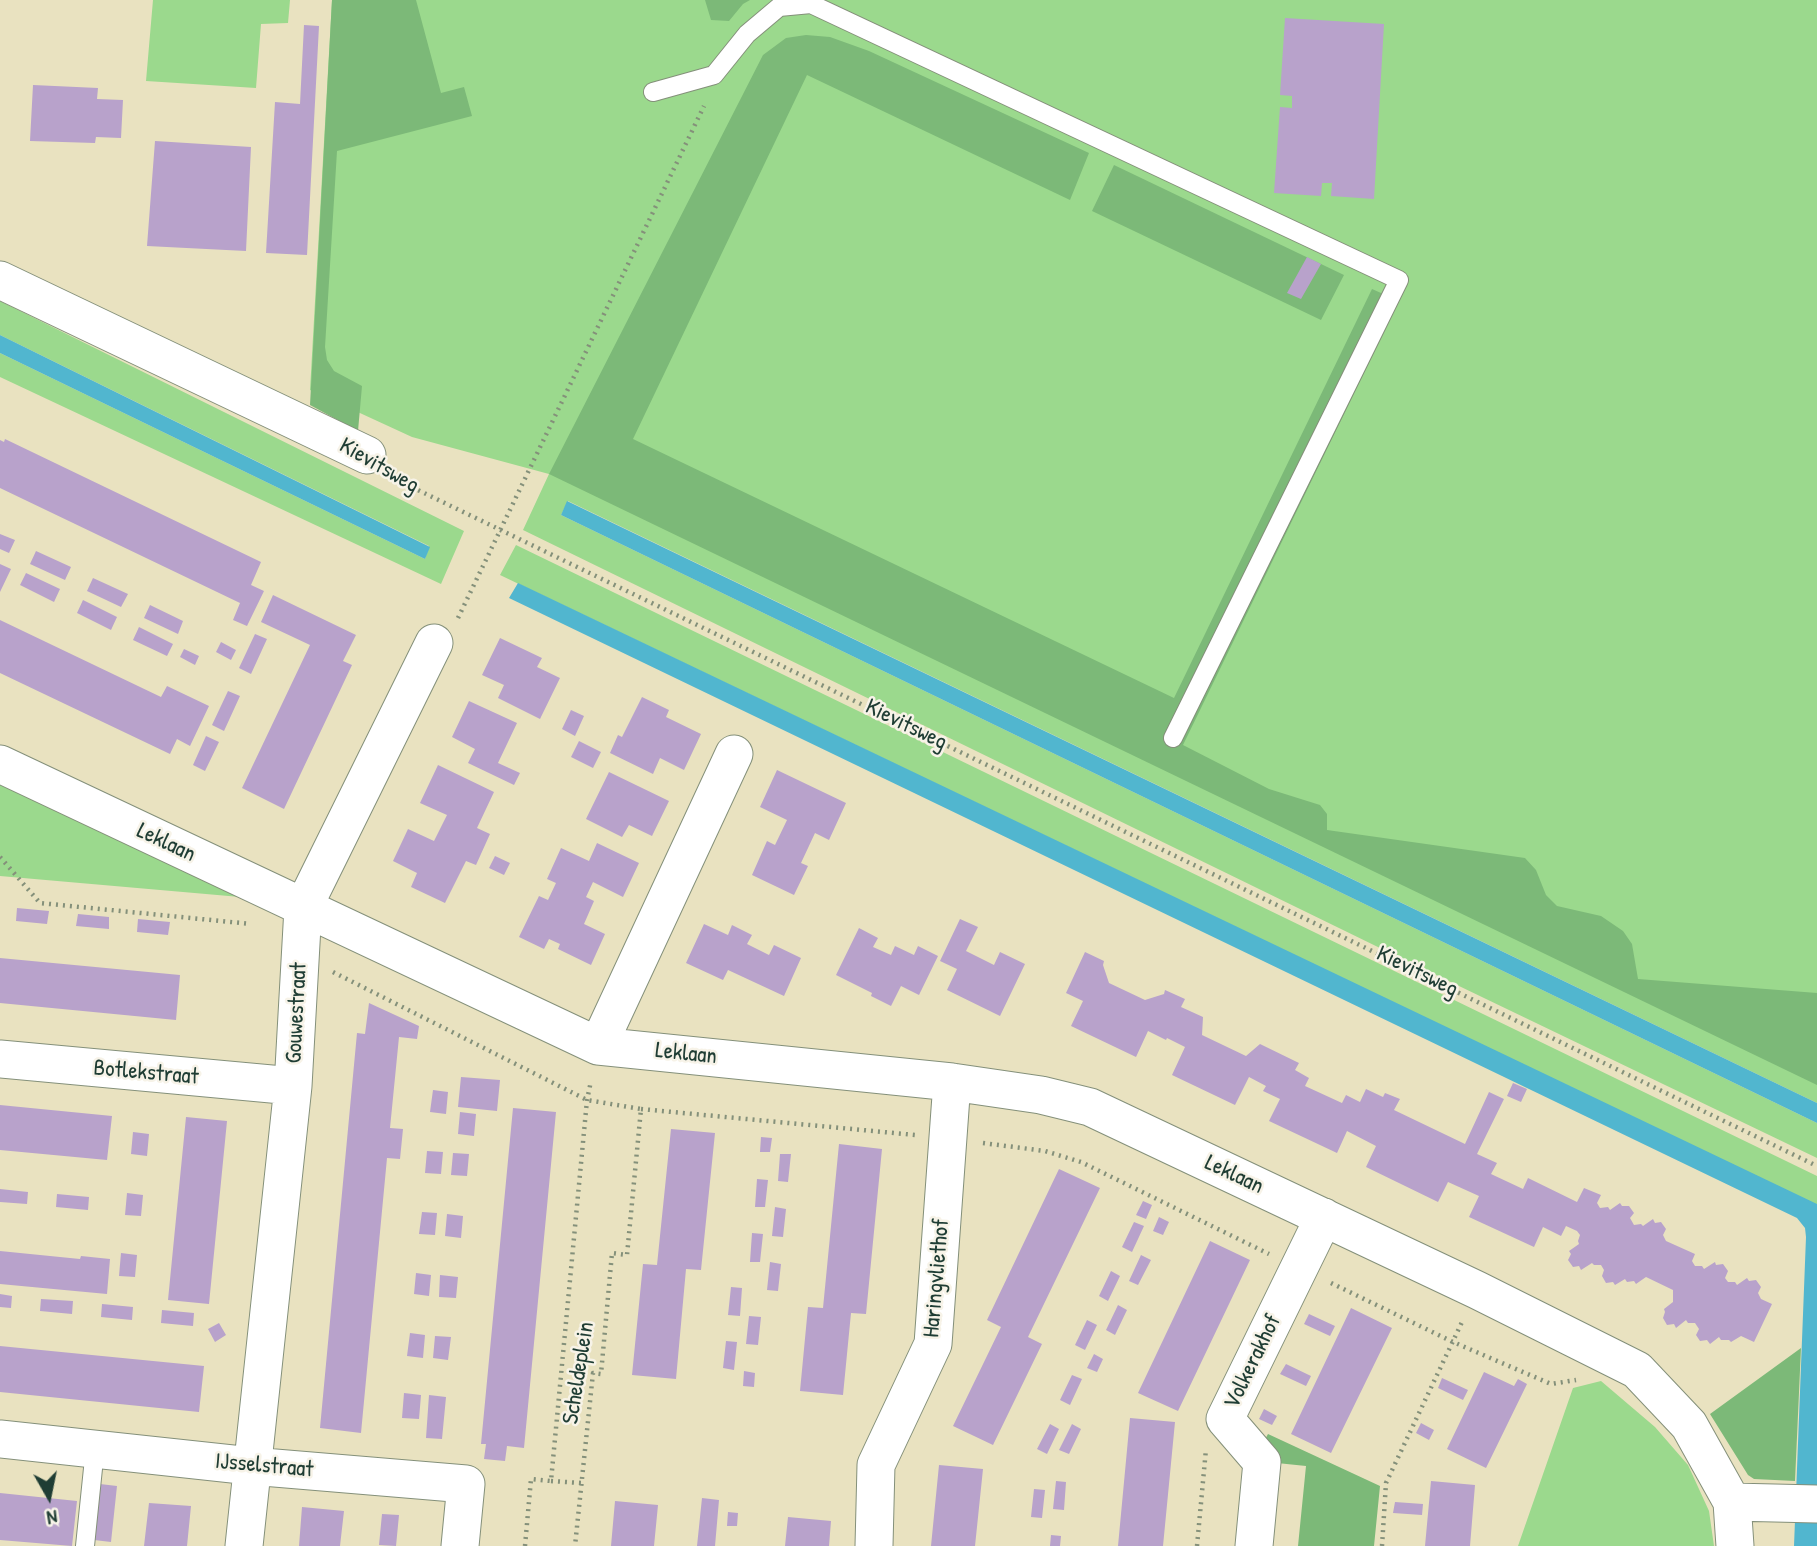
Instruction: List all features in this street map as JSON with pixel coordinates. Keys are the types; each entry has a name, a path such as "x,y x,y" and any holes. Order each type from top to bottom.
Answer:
{"street":[{"name":"Kievitsweg","path":"0,280 367,455"},
{"name":"Gouwestraat","path":"244,1546 293,1086 303,908 434,643"},
{"path":"598,1045 734,754"},
{"name":"Leklaan","path":"0,764 598,1045 952,1082 1041,1095 1090,1107 1477,1290 1637,1370 1689,1425 1732,1502 1735,1546"},
{"name":"Botlekstraat","path":"0,1059 293,1086"},
{"name":"Haringvliethof","path":"874,1546 876,1465 933,1344 952,1082"},
{"name":"Volkerakhof","path":"1254,1546 1262,1462 1226,1419 1324,1217"},
{"name":"IJsselstraat","path":"0,1439 251,1466 466,1484 460,1546"},
{"path":"1732,1502 1804,1503"}],"lane":[{"path":"653,92 714,75 747,34 779,7 811,4 1399,280 1173,738"},
{"path":"85,1546 95,1449"}],"path":[{"path":"434,643 453,630 709,95 714,75"},
{"name":"Kievitsweg","path":"367,455 389,475 1817,1166"},
{"name":"Scheldeplein","path":"551,1481 587,1100 598,1045"},
{"path":"587,1100 640,1109 948,1138 1045,1151 1081,1162 1452,1342 1551,1384 1637,1370"},
{"name":"Scheldeplein","path":"575,1546 593,1373 601,1374 612,1253 627,1255 640,1109"},
{"path":"1382,1546 1386,1483 1477,1290"},
{"path":"1197,1546 1206,1439 1226,1419"},
{"path":"525,1546 531,1479 581,1483"}],"green space":[{"path":"153,0 290,0 288,23 261,24 256,88 146,81"},
{"path":"332,0 1817,0 1817,1103 568,501 561,515 1817,1123 1817,1158 523,530 549,474 412,437 310,390"},
{"path":"332,0 416,0 441,93 464,87 472,116 337,151 325,347 327,360 334,371 362,386 358,431 310,405"},
{"path":"705,0 750,0 743,4 729,21 711,20"},
{"path":"806,35 830,37 869,51 1089,153 1070,200 807,75 633,439 1174,698 1372,289 1399,301 1183,745 1269,789 1320,805 1327,814 1327,830 1525,858 1536,870 1546,895 1557,906 1601,916 1623,931 1632,944 1638,979 1817,993 1817,1085 549,474 763,55 786,38"},
{"path":"1114,165 1344,275 1321,320 1092,211"},
{"path":"0,301 464,531 441,584 0,377 0,353 425,559 429,546 0,335"},
{"path":"516,545 1817,1176 1817,1205 500,575"},
{"path":"0,776 263,899 0,876"},
{"path":"1801,1348 1795,1481 1754,1479 1748,1475 1710,1414"},
{"path":"1601,1381 1655,1427 1688,1465 1709,1511 1714,1546 1518,1546 1573,1388"},
{"path":"1268,1434 1380,1486 1374,1546 1298,1546 1306,1466 1277,1463 1263,1443"}],"water":[{"path":"0,335 430,547 425,559 0,353"},
{"path":"567,501 1817,1103 1817,1123 561,515"},
{"path":"518,583 1817,1204 1817,1546 1794,1546 1806,1237 1805,1228 1797,1218 509,598"}],"building":[{"path":"1285,18 1384,24 1374,199 1331,196 1332,183 1322,183 1321,196 1274,193 1280,107 1292,108 1292,96 1280,95"},
{"path":"304,25 319,26 307,255 266,253 275,102 300,104"},
{"path":"33,85 98,88 97,99 123,100 121,138 96,137 95,143 30,141"},
{"path":"155,141 251,147 246,251 147,246"},
{"path":"1307,257 1321,264 1301,299 1287,293"},
{"path":"5,439 261,562 251,585 264,591 247,626 233,620 240,603 0,488 0,440 4,442"},
{"path":"0,534 15,540 9,553 0,549"},
{"path":"36,551 71,567 65,580 30,564"},
{"path":"0,564 11,569 0,592"},
{"path":"26,573 60,589 54,602 20,585"},
{"path":"93,578 128,594 121,607 87,591"},
{"path":"273,595 356,635 343,661 352,665 284,809 242,788 310,645 261,622"},
{"path":"83,600 117,617 111,630 77,613"},
{"path":"150,605 183,621 178,634 144,618"},
{"path":"0,620 161,697 167,686 209,706 190,746 177,739 170,754 0,673"},
{"path":"139,627 173,644 167,656 133,640"},
{"path":"255,634 267,639 251,674 239,668"},
{"path":"500,638 542,658 537,667 560,678 540,719 498,698 504,685 482,675"},
{"path":"221,642 236,650 231,660 216,652"},
{"path":"184,649 199,656 195,665 180,657"},
{"path":"228,691 240,696 224,731 212,725"},
{"path":"642,697 669,710 666,717 701,734 684,770 660,758 653,774 610,753 618,735 622,737"},
{"path":"469,701 517,723 498,763 520,773 514,785 468,763 475,749 452,737"},
{"path":"571,710 584,716 575,736 562,729"},
{"path":"206,736 219,742 205,771 193,765"},
{"path":"579,741 601,752 593,768 571,757"},
{"path":"438,765 494,792 477,828 490,834 476,865 466,861 445,903 411,887 417,873 393,861 408,829 434,841 447,815 420,803"},
{"path":"777,770 846,803 829,840 815,833 801,863 808,866 794,895 752,875 767,841 775,845 787,820 760,807"},
{"path":"609,772 669,801 652,836 629,825 622,837 586,819"},
{"path":"597,843 639,863 623,897 593,882 586,897 594,901 584,924 605,934 591,965 558,949 560,944 549,939 544,949 519,937 539,896 548,900 556,883 547,879 561,848 589,861"},
{"path":"495,856 510,863 504,875 489,868"},
{"path":"17,908 49,911 47,924 16,921"},
{"path":"78,914 109,917 109,929 76,926"},
{"path":"138,919 170,922 168,935 137,932"},
{"path":"960,919 978,927 966,951 994,965 1000,952 1025,964 1000,1016 947,990 957,969 940,961"},
{"path":"704,924 728,935 732,925 752,935 747,944 769,955 774,945 801,958 784,996 728,970 723,980 686,963"},
{"path":"859,928 878,938 873,947 891,955 895,946 914,955 918,946 938,956 919,995 901,986 891,1006 836,975"},
{"path":"1085,952 1104,961 1109,983 1145,1000 1164,994 1165,990 1185,999 1181,1007 1203,1017 1202,1035 1246,1056 1260,1044 1299,1063 1295,1070 1309,1078 1305,1086 1342,1103 1346,1095 1360,1102 1366,1089 1383,1097 1385,1093 1400,1099 1394,1110 1465,1144 1489,1092 1504,1099 1477,1154 1497,1163 1491,1174 1523,1189 1528,1178 1577,1202 1584,1188 1601,1195 1597,1203 1600,1208 1608,1207 1610,1210 1620,1203 1622,1206 1629,1206 1634,1213 1630,1218 1634,1225 1643,1226 1653,1219 1655,1223 1661,1222 1666,1229 1663,1235 1666,1241 1695,1254 1692,1261 1695,1266 1702,1266 1704,1269 1715,1262 1716,1265 1723,1264 1728,1271 1725,1278 1737,1285 1747,1278 1749,1281 1756,1280 1761,1287 1758,1293 1761,1299 1772,1304 1754,1342 1741,1336 1731,1342 1719,1337 1710,1344 1707,1340 1700,1341 1696,1335 1699,1329 1695,1323 1688,1323 1686,1320 1676,1328 1674,1324 1667,1325 1663,1318 1664,1309 1673,1302 1673,1290 1646,1277 1636,1284 1625,1279 1615,1285 1613,1282 1606,1283 1601,1265 1592,1263 1581,1270 1579,1266 1573,1267 1568,1260 1571,1254 1569,1251 1579,1244 1580,1235 1577,1231 1566,1226 1561,1236 1543,1227 1534,1247 1469,1217 1479,1196 1448,1182 1438,1202 1366,1167 1376,1146 1347,1131 1337,1153 1269,1121 1280,1099 1263,1091 1266,1086 1249,1077 1235,1105 1172,1075 1185,1047 1167,1038 1166,1040 1148,1031 1136,1057 1071,1026 1083,1001 1066,993"},
{"path":"0,958 180,975 176,1020 0,1003"},
{"path":"369,1003 419,1026 417,1039 399,1037 390,1128 403,1129 400,1159 387,1158 361,1433 320,1428 357,1033 365,1034"},
{"path":"461,1077 500,1080 497,1111 458,1107"},
{"path":"1513,1083 1527,1089 1521,1102 1507,1096"},
{"path":"433,1090 448,1092 446,1114 430,1112"},
{"path":"0,1105 112,1116 107,1160 0,1150"},
{"path":"513,1108 556,1112 524,1448 507,1446 505,1461 484,1459 486,1444 481,1444"},
{"path":"460,1112 476,1114 474,1136 458,1134"},
{"path":"186,1117 227,1121 209,1304 168,1300"},
{"path":"671,1129 715,1133 701,1270 686,1269 676,1379 632,1375 643,1264 657,1265"},
{"path":"133,1132 149,1134 147,1156 131,1154"},
{"path":"761,1137 772,1138 770,1152 760,1152"},
{"path":"839,1144 882,1149 866,1314 851,1313 843,1395 800,1391 808,1307 823,1308"},
{"path":"427,1151 443,1152 441,1174 425,1173"},
{"path":"453,1153 469,1154 467,1176 451,1175"},
{"path":"780,1154 791,1154 788,1182 778,1181"},
{"path":"1059,1169 1100,1188 1028,1337 1042,1344 993,1445 953,1426 1001,1327 987,1320"},
{"path":"757,1179 768,1180 765,1207 755,1207"},
{"path":"0,1189 28,1192 27,1204 0,1202"},
{"path":"127,1193 143,1195 141,1216 125,1215"},
{"path":"57,1194 89,1197 88,1210 56,1207"},
{"path":"1143,1201 1152,1205 1146,1219 1136,1215"},
{"path":"775,1207 786,1209 783,1237 772,1236"},
{"path":"422,1212 437,1213 435,1235 419,1234"},
{"path":"447,1214 463,1216 461,1238 445,1236"},
{"path":"1159,1217 1169,1222 1163,1235 1153,1231"},
{"path":"1134,1222 1144,1226 1132,1252 1122,1247"},
{"path":"752,1233 763,1234 760,1262 750,1262"},
{"path":"1210,1241 1250,1260 1178,1411 1138,1393"},
{"path":"0,1251 80,1259 81,1256 110,1259 107,1294 0,1284"},
{"path":"121,1253 137,1255 135,1277 119,1276"},
{"path":"1141,1255 1151,1260 1138,1285 1129,1281"},
{"path":"770,1262 781,1264 778,1291 767,1290"},
{"path":"1111,1271 1120,1276 1108,1301 1099,1296"},
{"path":"416,1273 431,1275 429,1296 414,1294"},
{"path":"440,1275 458,1277 456,1298 439,1297"},
{"path":"731,1287 742,1288 740,1316 728,1315"},
{"path":"0,1294 12,1296 11,1308 0,1307"},
{"path":"41,1299 73,1301 72,1314 40,1311"},
{"path":"102,1304 133,1307 132,1320 101,1317"},
{"path":"1118,1305 1127,1310 1115,1335 1106,1330"},
{"path":"1351,1308 1392,1328 1331,1453 1291,1434"},
{"path":"162,1310 194,1313 193,1326 161,1323"},
{"path":"1309,1314 1335,1326 1330,1336 1304,1324"},
{"path":"749,1316 761,1317 758,1345 746,1344"},
{"path":"1087,1320 1097,1325 1085,1350 1075,1345"},
{"path":"219,1323 226,1335 215,1342 208,1329"},
{"path":"410,1333 425,1335 423,1358 407,1356"},
{"path":"435,1336 451,1337 448,1360 433,1358"},
{"path":"726,1341 737,1342 734,1370 723,1368"},
{"path":"0,1346 204,1366 199,1412 0,1392"},
{"path":"1094,1354 1103,1359 1097,1372 1087,1368"},
{"path":"1286,1364 1311,1376 1306,1386 1280,1374"},
{"path":"744,1371 755,1373 754,1387 743,1386"},
{"path":"1484,1372 1514,1386 1518,1379 1527,1384 1486,1468 1447,1449"},
{"path":"1072,1375 1082,1379 1070,1405 1060,1400"},
{"path":"1442,1378 1468,1390 1463,1400 1438,1388"},
{"path":"404,1393 421,1395 419,1419 402,1418"},
{"path":"429,1395 446,1397 442,1439 426,1438"},
{"path":"1264,1409 1277,1416 1272,1425 1259,1419"},
{"path":"1130,1418 1175,1422 1163,1546 1118,1546"},
{"path":"1421,1423 1434,1430 1429,1440 1416,1433"},
{"path":"1050,1424 1059,1429 1047,1454 1037,1449"},
{"path":"1072,1424 1081,1429 1069,1454 1059,1450"},
{"path":"939,1465 983,1469 975,1546 931,1546"},
{"path":"1056,1481 1066,1482 1064,1510 1053,1509"},
{"path":"1431,1481 1475,1485 1470,1546 1425,1546"},
{"path":"100,1484 117,1486 111,1542 94,1540"},
{"path":"1034,1489 1045,1490 1042,1518 1031,1517"},
{"path":"0,1493 77,1501 72,1546 0,1540"},
{"path":"702,1498 719,1500 715,1546 697,1546"},
{"path":"615,1501 658,1505 654,1546 611,1546"},
{"path":"1395,1502 1423,1504 1422,1515 1393,1513"},
{"path":"149,1503 191,1506 187,1546 144,1546"},
{"path":"302,1507 344,1511 340,1546 299,1546"},
{"path":"728,1512 738,1513 737,1526 727,1526"},
{"path":"382,1514 399,1515 396,1546 379,1545"},
{"path":"788,1517 831,1521 829,1546 785,1546"},
{"path":"1051,1535 1061,1536 1060,1546 1050,1546"}]}
